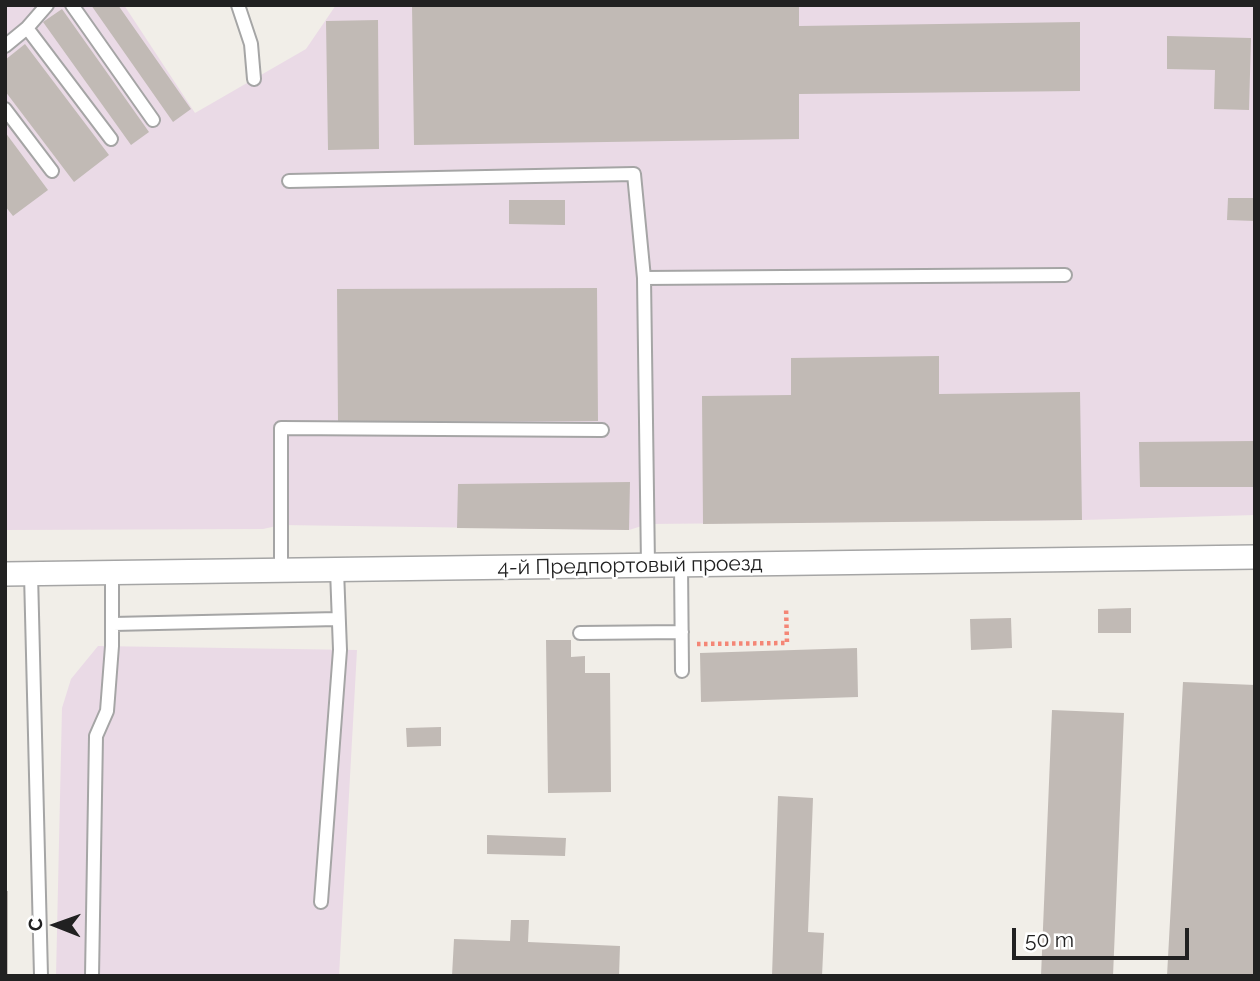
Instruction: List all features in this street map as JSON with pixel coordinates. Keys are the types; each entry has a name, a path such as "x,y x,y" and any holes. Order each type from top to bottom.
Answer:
{"street":[{"name":"4-й Предпортовый проезд","path":"5,574 1255,557"}],"lane":[{"path":"5,46 27,28 47,5"},
{"path":"72,5 153,120"},
{"path":"239,5 251,44 254,79"},
{"path":"27,28 111,139"},
{"path":"5,109 52,171"},
{"path":"289,181 634,174 644,278 648,565"},
{"path":"644,278 1065,275"},
{"path":"281,570 281,428 602,430"},
{"path":"681,565 682,671"},
{"path":"321,902 340,650 337,570"},
{"path":"92,976 96,736 107,711 113,624 112,572"},
{"path":"31,574 41,976"},
{"path":"113,624 337,620"},
{"path":"580,633 682,638"}],"path":[{"path":"682,638 787,643 786,607"}],"shaded area":[{"path":"5,5 124,5 195,113 306,49 336,5 1255,5 1255,515 1082,520 648,524 629,530 281,525 263,529 5,530"},
{"path":"98,646 357,650 339,976 56,976 62,708 71,679"}],"building":[{"path":"91,5 118,5 191,109 173,122"},
{"path":"412,5 799,5 799,26 1080,22 1080,91 799,94 799,139 414,145"},
{"path":"62,9 149,132 131,145 43,22"},
{"path":"378,20 379,149 328,150 326,21"},
{"path":"1167,36 1251,38 1249,110 1214,109 1215,70 1167,69"},
{"path":"25,44 109,155 74,182 5,91 5,60"},
{"path":"5,132 48,190 13,216 5,206"},
{"path":"1228,198 1255,198 1255,221 1227,220"},
{"path":"509,200 565,200 565,225 509,224"},
{"path":"597,288 598,421 338,422 337,289"},
{"path":"939,356 939,394 1080,392 1082,520 703,524 702,396 791,395 791,358"},
{"path":"1255,441 1255,487 1140,487 1139,442"},
{"path":"630,482 629,530 457,528 458,484"},
{"path":"1131,608 1131,633 1098,633 1098,609"},
{"path":"1011,618 1012,648 971,650 970,619"},
{"path":"546,640 571,640 571,657 585,656 585,673 610,673 611,792 548,793"},
{"path":"857,648 858,697 701,702 700,653"},
{"path":"1183,682 1255,685 1255,976 1167,976"},
{"path":"1052,710 1124,713 1113,976 1041,976"},
{"path":"441,727 441,746 407,747 406,728"},
{"path":"778,796 813,798 808,932 824,933 822,976 772,976"},
{"path":"487,835 566,838 565,856 487,854"},
{"path":"5,891 8,891 8,975 5,975"},
{"path":"511,920 529,920 528,942 620,946 619,976 452,976 454,939 510,941"}]}
